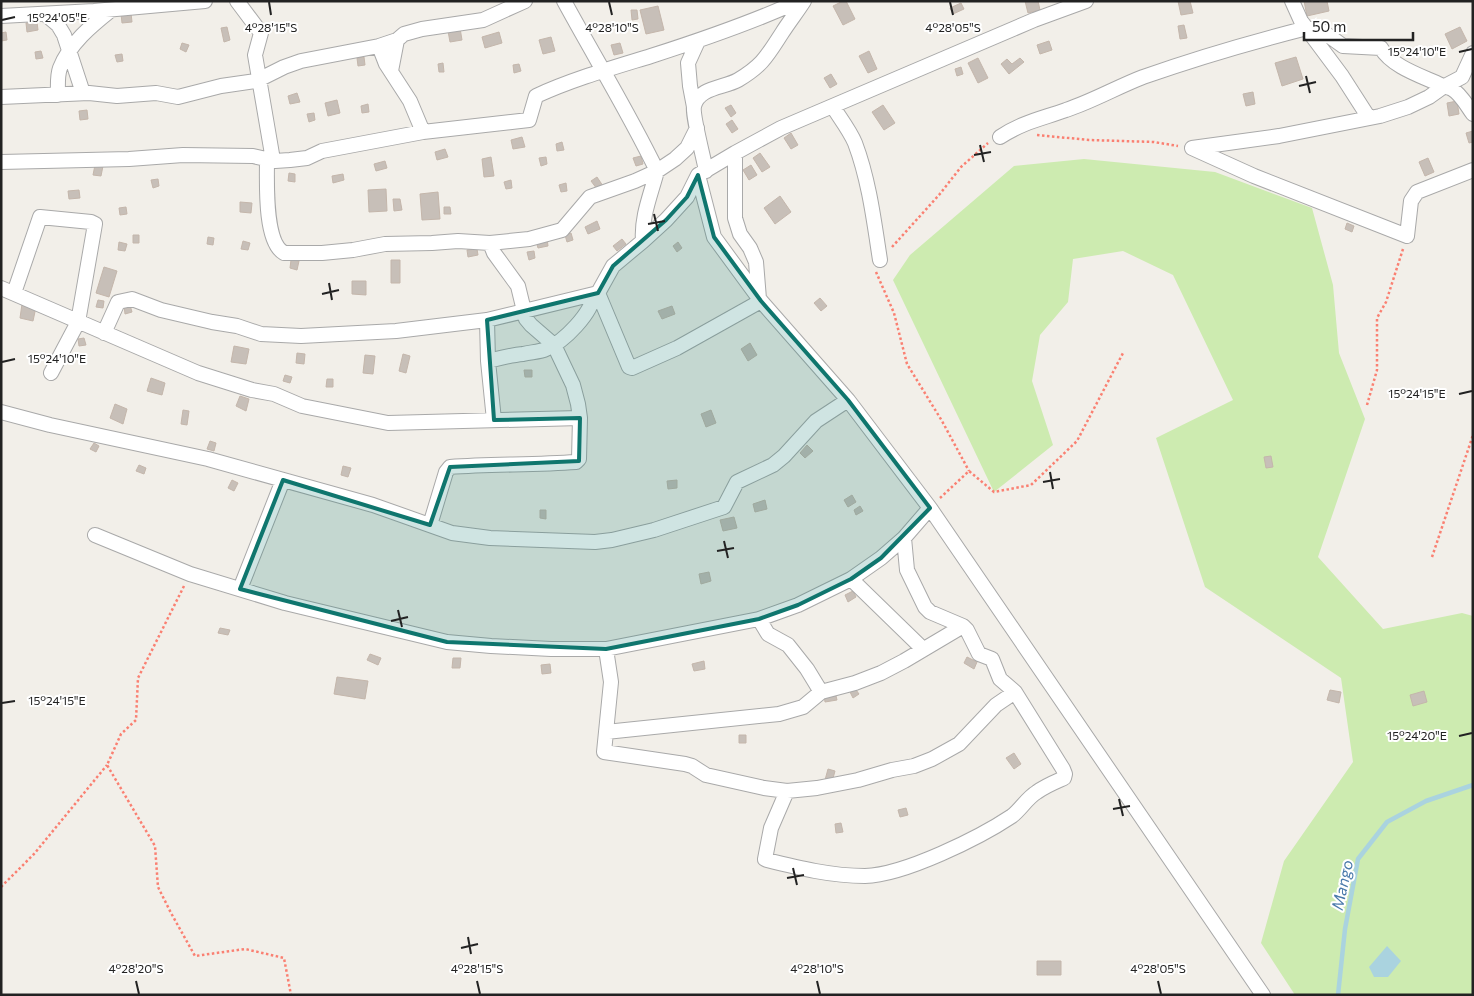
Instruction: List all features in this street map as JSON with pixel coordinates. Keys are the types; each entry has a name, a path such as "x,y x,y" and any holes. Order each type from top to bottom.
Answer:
{"street":[{"path":"1,16 111,10 205,1"},
{"path":"237,1 261,33 255,55 270,160 268,207 276,245 279,251 284,253 322,253 354,250 385,244 458,241 490,242 529,239 562,230 590,197 635,181 657,171 675,159 687,148 697,128"},
{"path":"1,97 83,93 117,96 156,93 178,97 222,86 260,80 271,73 301,62 379,46 397,40 404,34 422,29 483,20 525,1"},
{"path":"564,1 641,137 657,171 645,216 642,231 643,241"},
{"path":"1,162 129,160 183,155 253,156 270,160 301,159 322,151 423,132 529,120 536,96 554,88 604,70 725,32 799,1"},
{"path":"694,107 700,95 735,81 756,69 770,53 804,1"},
{"path":"488,361 545,350 554,345 580,321 613,266 666,220 687,198 702,173 735,153 781,128 1034,20 1086,1"},
{"path":"1292,1 1301,21 1342,76 1369,118"},
{"path":"58,95 60,68 69,52 88,28 111,10"},
{"path":"46,14 58,25 64,35 83,93"},
{"path":"1000,137 1015,127 1066,110 1142,78 1222,51 1307,28 1322,31 1343,46 1381,48 1395,62 1444,87 1452,89 1460,96 1473,114"},
{"path":"391,71 397,40"},
{"path":"698,41 688,63 702,173 714,237 760,300 848,400 930,508 1263,995"},
{"path":"379,46 386,64 410,101 423,132"},
{"path":"1192,148 1279,136 1369,118 1408,107 1462,78 1473,53"},
{"path":"833,107 854,141 874,218 880,260"},
{"path":"1192,148 1254,176 1407,236 1411,201 1417,192 1473,170"},
{"path":"735,153 735,218 740,234 750,248 756,262 760,300"},
{"path":"51,373 78,322 95,226 94,223 40,217 7,291 78,322 198,373 252,390 274,394 310,408 388,424 580,418"},
{"path":"430,525 446,472 450,467 490,464 542,465 576,462 579,458 580,418 573,385 554,345 531,325 523,311 518,286 494,253 490,242"},
{"path":"596,293 629,368 677,348 760,300"},
{"path":"104,333 118,302 132,299 161,310 237,326 261,334 327,335 396,331 488,320 596,293"},
{"path":"488,320 488,361 494,420"},
{"path":"1,412 58,427 208,459 373,505 452,533 490,538 595,542 654,530 724,507 737,482 773,465 816,422 848,400"},
{"path":"240,589 283,480"},
{"path":"95,535 190,574 285,603 447,642 551,650 606,649 759,619 798,605 851,579 904,538 930,508"},
{"path":"787,791 771,828 764,856 767,860 810,870 867,876 915,864 977,837 1012,815 1036,792 1064,778 1065,774 1015,692 1000,679 992,659 979,654 963,626 930,612 925,607 907,570 904,538"},
{"path":"851,579 923,649"},
{"path":"759,619 768,634 788,645 807,669 821,692"},
{"path":"606,732 779,714 803,707 821,692 855,683 881,673 963,626"},
{"path":"606,649 611,682 604,752 685,764 706,775 764,788 787,791 817,788 858,780 932,760 959,744 996,705 1015,692"}],"path":[{"path":"1036,135 1089,140 1154,142 1192,148"},
{"path":"1000,137 984,146 961,167 939,195 873,267 894,313 907,364 942,421 969,471 994,492 1032,486 1077,441 1123,353"},
{"path":"1367,405 1377,370 1377,318 1386,302 1407,236"},
{"path":"1432,557 1473,435"},
{"path":"930,508 969,471"},
{"path":"1,887 34,854 107,765 121,734 136,720 138,678 190,574"},
{"path":"107,765 155,846 158,887 196,956 246,949 284,958 291,995"}],"highlighted area":[{"path":"698,175 714,237 761,301 848,400 930,508 881,558 851,579 798,605 759,619 606,649 447,642 240,589 283,480 430,525 450,467 579,461 580,418 494,420 487,320 598,293 613,266 666,220 687,197"}],"green space":[{"path":"1084,159 1215,172 1312,208 1333,285 1339,353 1365,419 1318,557 1383,629 1462,613 1473,616 1473,995 1295,995 1261,943 1284,861 1353,762 1341,678 1205,587 1156,438 1233,400 1173,275 1123,251 1073,259 1068,302 1040,335 1032,381 1053,445 994,492 893,280 910,255 1014,166"}],"water":[{"path":"1387,946 1401,961 1388,977 1374,977 1369,967"}],"building":[{"path":"846,1 855,19 843,25 833,6"},
{"path":"1025,1 1038,1 1040,10 1028,13"},
{"path":"1178,1 1190,1 1193,13 1181,15"},
{"path":"1304,1 1327,1 1329,11 1307,16"},
{"path":"961,3 964,9 953,14 950,8"},
{"path":"658,6 664,30 646,34 640,10"},
{"path":"631,10 637,10 638,19 632,20"},
{"path":"131,13 132,22 122,23 121,14"},
{"path":"37,22 38,30 27,32 26,23"},
{"path":"1184,25 1187,38 1180,39 1178,26"},
{"path":"227,27 230,40 224,42 221,28"},
{"path":"1460,27 1467,41 1452,49 1445,34"},
{"path":"460,28 462,40 450,42 448,31"},
{"path":"6,32 7,40 1,41 1,33"},
{"path":"499,32 502,43 485,48 482,37"},
{"path":"551,37 555,51 543,54 539,40"},
{"path":"1049,41 1052,50 1040,54 1037,45"},
{"path":"182,43 189,45 186,52 180,49"},
{"path":"620,43 623,53 614,55 611,45"},
{"path":"41,51 43,58 36,59 35,52"},
{"path":"869,51 877,69 868,73 859,56"},
{"path":"122,54 123,61 117,62 115,55"},
{"path":"364,57 365,65 358,66 357,58"},
{"path":"1296,57 1303,79 1282,86 1275,63"},
{"path":"978,58 988,78 978,83 968,63"},
{"path":"1020,58 1024,62 1009,74 1001,64 1007,59 1012,64"},
{"path":"443,63 444,72 439,72 438,64"},
{"path":"519,64 521,71 514,73 513,65"},
{"path":"961,67 963,74 957,76 955,69"},
{"path":"831,74 837,84 830,88 824,78"},
{"path":"1253,92 1255,104 1246,106 1243,94"},
{"path":"297,93 300,102 290,104 288,96"},
{"path":"337,100 340,113 328,116 325,103"},
{"path":"1457,101 1459,114 1449,116 1447,103"},
{"path":"368,104 369,112 362,113 361,106"},
{"path":"731,105 736,113 731,117 725,108"},
{"path":"883,105 895,123 884,130 872,112"},
{"path":"87,110 88,119 80,120 79,111"},
{"path":"314,113 315,120 309,122 307,114"},
{"path":"732,120 738,129 732,133 726,124"},
{"path":"1473,131 1473,142 1469,143 1466,133"},
{"path":"791,133 798,145 791,149 784,138"},
{"path":"522,137 525,147 513,149 511,140"},
{"path":"562,142 564,150 557,151 556,144"},
{"path":"445,149 448,157 437,160 435,152"},
{"path":"760,153 770,167 762,172 753,158"},
{"path":"641,156 643,164 636,166 633,158"},
{"path":"491,157 494,176 484,177 482,159"},
{"path":"546,157 547,164 541,166 539,158"},
{"path":"1428,158 1434,172 1425,176 1419,162"},
{"path":"385,161 387,168 376,171 374,164"},
{"path":"95,165 103,166 101,176 93,175"},
{"path":"751,165 757,175 749,180 743,170"},
{"path":"289,173 295,174 295,182 288,181"},
{"path":"343,174 344,180 333,183 332,176"},
{"path":"597,177 603,186 597,189 591,181"},
{"path":"158,179 159,186 153,188 151,180"},
{"path":"511,180 512,188 506,189 504,182"},
{"path":"566,183 567,191 561,192 559,185"},
{"path":"386,189 387,211 369,212 368,190"},
{"path":"79,190 80,198 69,199 68,191"},
{"path":"438,192 440,219 422,220 420,194"},
{"path":"780,196 791,212 775,224 764,208"},
{"path":"393,199 400,199 402,210 394,211"},
{"path":"240,202 252,203 251,213 240,212"},
{"path":"126,207 127,214 120,215 119,208"},
{"path":"444,207 450,207 451,214 444,214"},
{"path":"597,221 600,229 588,234 585,227"},
{"path":"1347,223 1354,226 1352,232 1345,229"},
{"path":"571,233 573,240 567,242 565,235"},
{"path":"133,235 139,235 139,243 133,243"},
{"path":"208,237 214,238 213,245 207,244"},
{"path":"547,238 548,246 538,248 536,241"},
{"path":"622,239 626,244 617,251 613,246"},
{"path":"243,241 250,243 248,250 241,249"},
{"path":"119,242 127,244 125,251 118,250"},
{"path":"678,242 682,248 677,252 673,246"},
{"path":"477,249 478,255 468,257 467,250"},
{"path":"534,251 535,258 529,260 527,252"},
{"path":"291,260 299,261 297,270 290,268"},
{"path":"391,260 400,260 400,283 391,283"},
{"path":"104,267 117,271 109,297 96,293"},
{"path":"352,281 366,281 366,295 352,294"},
{"path":"820,298 827,306 821,311 814,303"},
{"path":"98,300 104,301 103,308 96,307"},
{"path":"22,304 36,307 33,321 20,318"},
{"path":"130,305 132,312 125,314 124,306"},
{"path":"672,306 675,314 662,319 658,311"},
{"path":"84,338 86,345 79,346 78,339"},
{"path":"750,343 757,355 748,361 741,349"},
{"path":"234,346 249,349 246,364 231,362"},
{"path":"297,353 305,354 304,364 296,363"},
{"path":"403,354 410,356 406,373 399,371"},
{"path":"365,355 375,356 373,374 363,373"},
{"path":"524,370 532,370 532,377 525,377"},
{"path":"285,375 292,377 290,383 283,381"},
{"path":"151,378 165,383 162,395 147,391"},
{"path":"327,379 333,379 333,387 326,387"},
{"path":"240,396 249,399 246,411 236,406"},
{"path":"115,404 127,409 123,424 110,418"},
{"path":"183,410 189,411 187,425 181,424"},
{"path":"711,410 716,423 706,427 701,414"},
{"path":"210,441 216,443 214,451 207,449"},
{"path":"94,443 99,446 96,452 90,449"},
{"path":"807,445 813,451 805,458 800,453"},
{"path":"1271,456 1273,467 1266,468 1264,457"},
{"path":"139,465 146,468 144,474 136,471"},
{"path":"343,466 351,468 348,477 341,475"},
{"path":"232,480 238,483 234,491 228,488"},
{"path":"677,480 677,488 668,489 667,481"},
{"path":"852,495 856,502 848,507 844,500"},
{"path":"765,500 767,509 755,512 753,504"},
{"path":"860,506 863,511 856,515 854,510"},
{"path":"540,510 546,510 546,519 540,518"},
{"path":"734,517 737,528 723,531 720,520"},
{"path":"709,572 711,581 701,584 699,574"},
{"path":"853,591 856,597 848,602 845,595"},
{"path":"220,628 230,630 228,635 218,633"},
{"path":"370,654 381,658 378,665 367,660"},
{"path":"967,657 977,662 974,669 964,663"},
{"path":"453,658 461,658 460,668 452,668"},
{"path":"704,661 705,669 694,671 692,664"},
{"path":"550,664 551,673 542,674 541,665"},
{"path":"337,677 368,681 365,699 334,694"},
{"path":"854,687 859,694 853,698 849,690"},
{"path":"1330,690 1341,692 1339,703 1327,700"},
{"path":"1424,691 1427,702 1413,706 1410,695"},
{"path":"835,692 837,700 825,702 824,695"},
{"path":"739,735 746,735 746,743 739,743"},
{"path":"1014,753 1021,764 1014,769 1006,758"},
{"path":"828,769 835,771 832,782 825,780"},
{"path":"906,808 908,815 900,817 898,810"},
{"path":"841,823 843,832 836,833 835,824"},
{"path":"1037,961 1061,961 1061,975 1037,975"}],"waterway":[{"name":"Mango","path":"1338,995 1345,929 1358,859 1387,822 1426,801 1473,785"}]}
